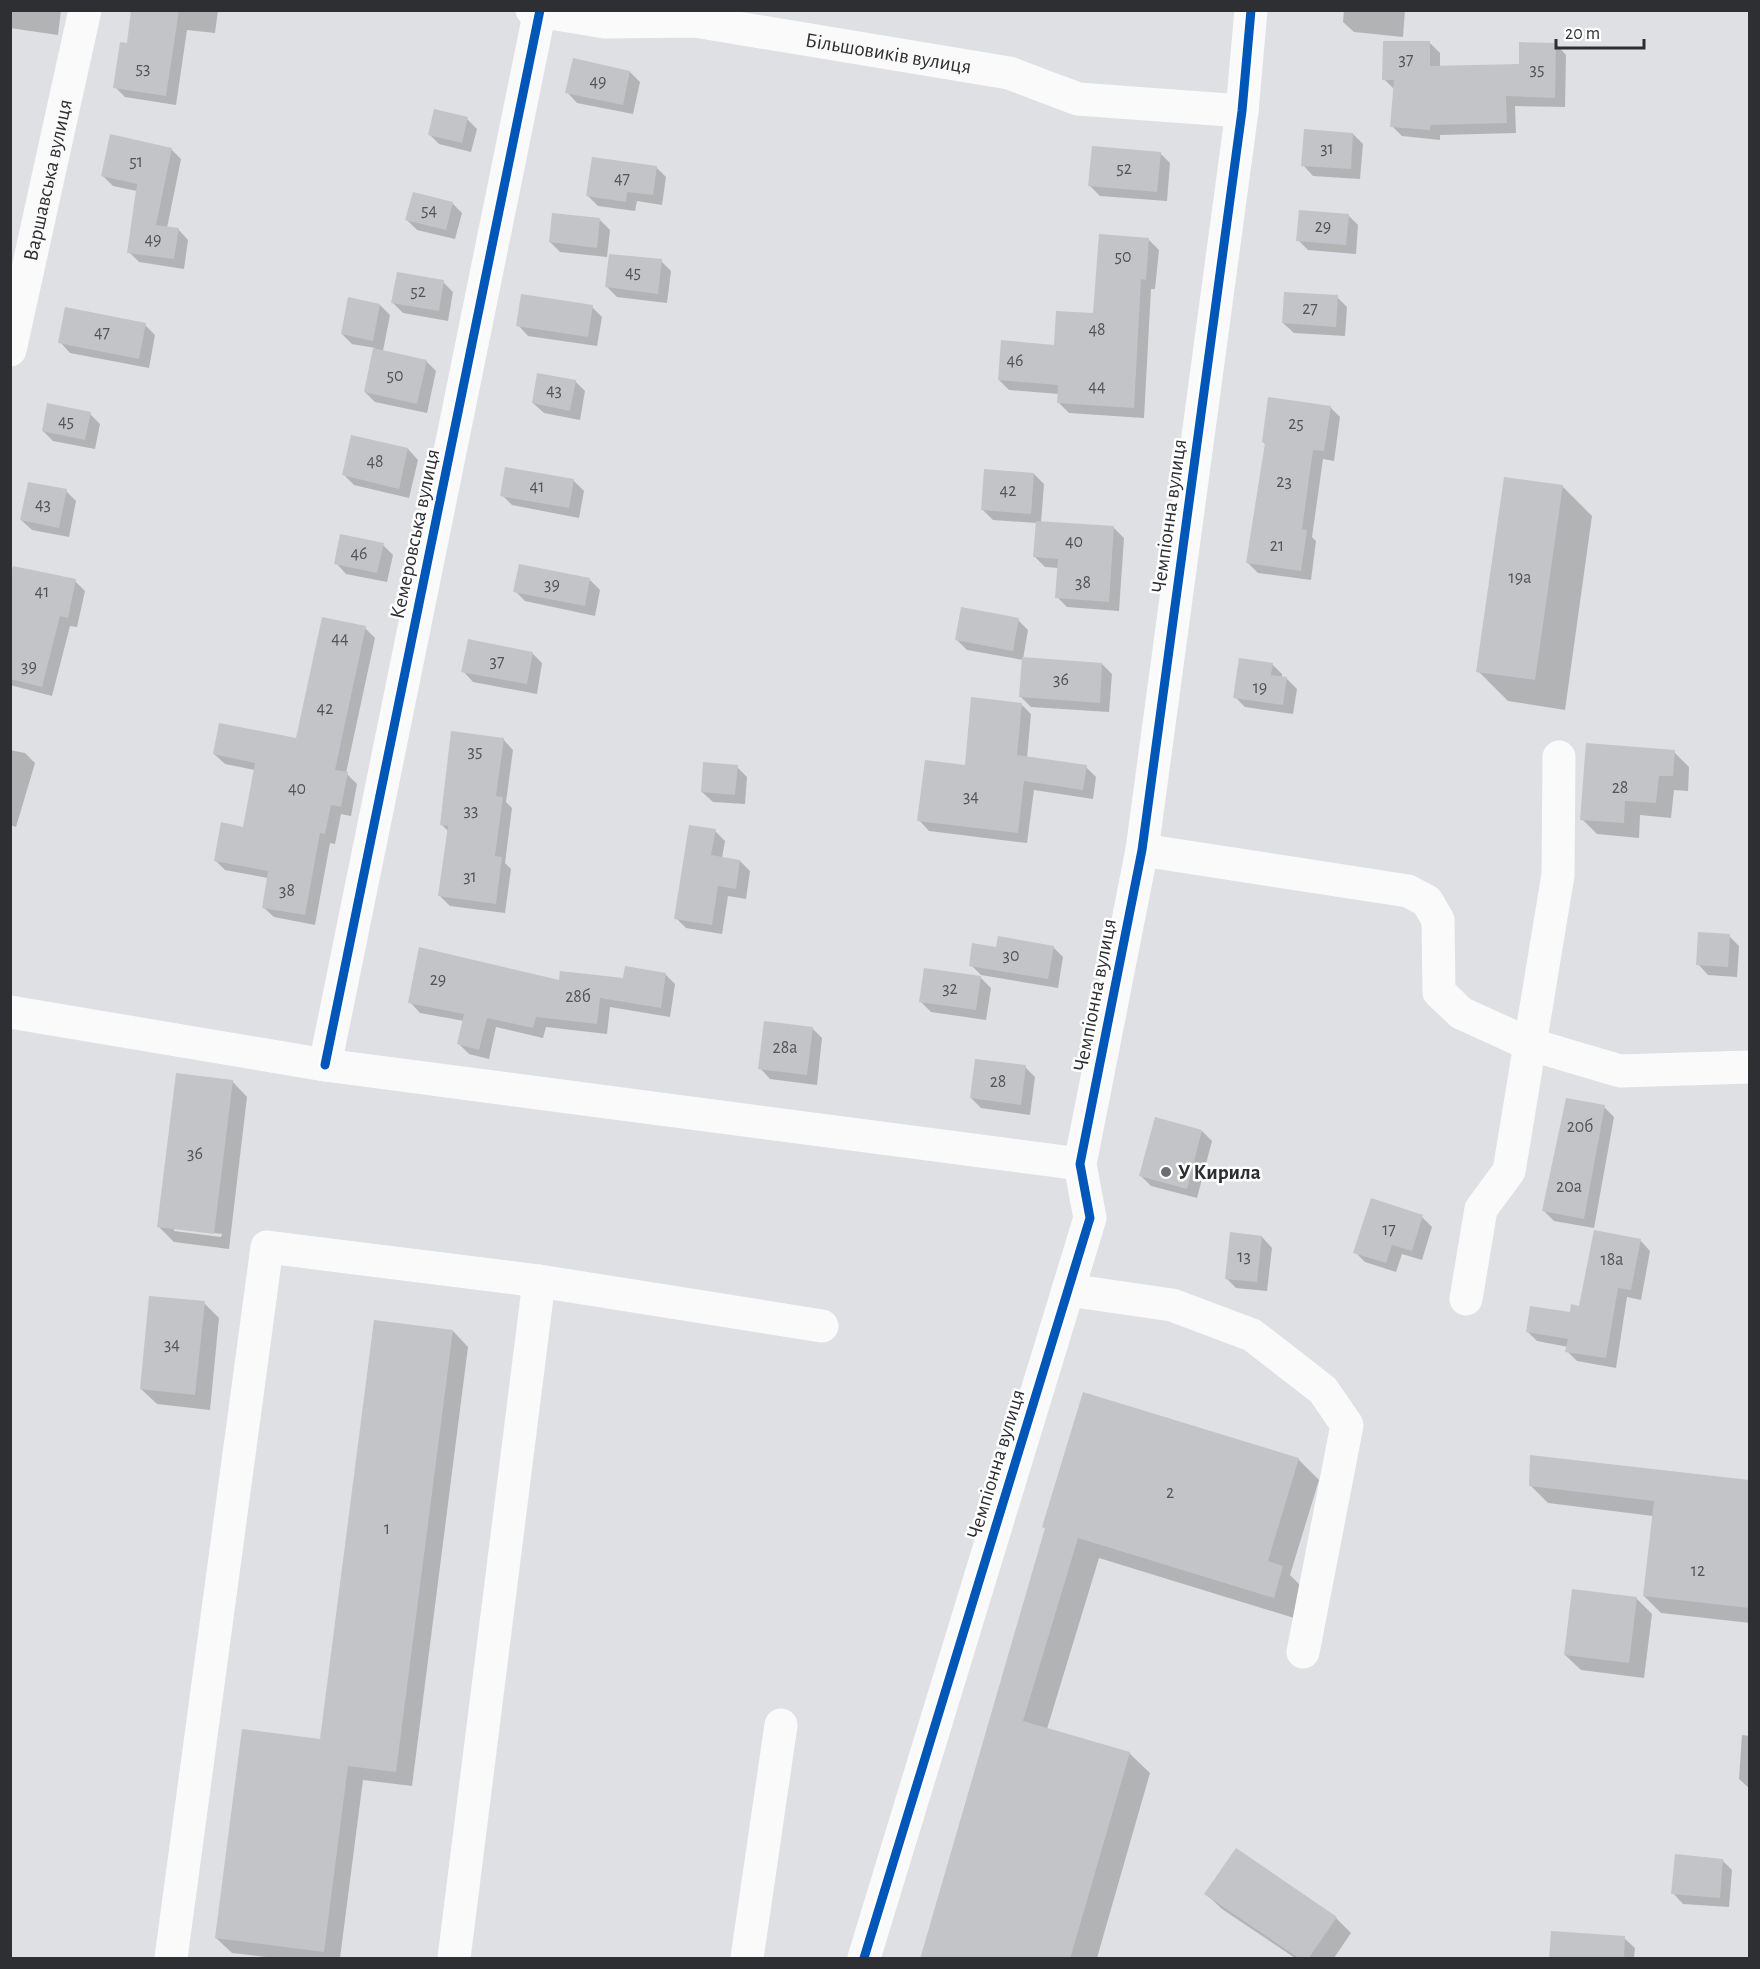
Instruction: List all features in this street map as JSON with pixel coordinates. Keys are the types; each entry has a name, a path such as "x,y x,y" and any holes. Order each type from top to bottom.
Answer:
{"street":[{"name":"Варшавська вулиця","path":"10,350 85,10"},
{"name":"Чемпіонна вулиця","path":"864,1959 1090,1218 1080,1164 1142,850 1242,111 1251,10"},
{"name":"Більшовиків вулиця","path":"538,11 605,22 695,21 1009,73 1078,99 1242,111"},
{"name":"Кемеровська вулиця","path":"325,1065 538,11"},
{"path":"1466,1299 1481,1209 1509,1171 1558,875 1559,757"},
{"path":"1142,850 1408,891 1427,901 1438,920 1440,992 1461,1013 1529,1044 1620,1071 1749,1067"},
{"path":"10,1012 325,1065 1080,1164"},
{"path":"171,1959 267,1247 539,1281 822,1326"},
{"path":"454,1959 539,1281"},
{"path":"1068,1290 1172,1305 1252,1335 1323,1390 1347,1425 1304,1652"},
{"path":"747,1959 781,1725"}],"building":[{"path":"131,10 179,10 166,96 113,88 120,42 127,43"},
{"path":"1383,41 1430,41 1430,66 1519,64 1519,42 1556,43 1555,98 1506,96 1507,123 1431,125 1430,130 1390,127 1394,80 1382,80"},
{"path":"573,58 630,71 623,105 565,93"},
{"path":"434,109 468,117 462,143 428,135"},
{"path":"1304,129 1353,133 1351,169 1301,166"},
{"path":"110,134 172,148 156,225 179,228 174,259 127,253 137,184 101,176"},
{"path":"1092,146 1161,152 1157,192 1088,186"},
{"path":"592,157 657,166 653,195 627,192 626,202 586,196"},
{"path":"413,192 453,202 446,230 405,220"},
{"path":"1299,210 1349,214 1346,245 1296,241"},
{"path":"552,213 600,218 597,248 549,242"},
{"path":"1099,234 1149,238 1146,280 1141,279 1134,408 1057,403 1058,385 998,380 1001,340 1054,345 1056,311 1093,313"},
{"path":"609,254 662,259 658,294 605,287"},
{"path":"397,272 444,280 439,311 391,303"},
{"path":"1284,292 1338,295 1336,327 1282,323"},
{"path":"521,294 593,305 588,337 516,326"},
{"path":"348,297 380,304 373,341 341,334"},
{"path":"65,307 146,323 139,359 58,343"},
{"path":"373,348 427,360 417,404 364,392"},
{"path":"537,373 576,380 570,411 532,403"},
{"path":"1268,397 1331,406 1324,451 1313,450 1302,529 1307,530 1301,571 1246,563 1265,443 1262,442"},
{"path":"47,403 91,412 85,440 42,431"},
{"path":"351,435 408,448 399,489 342,475"},
{"path":"505,467 574,479 569,508 500,496"},
{"path":"984,469 1034,473 1031,514 981,510"},
{"path":"1504,477 1563,485 1535,680 1476,672"},
{"path":"28,482 67,489 59,528 20,520"},
{"path":"1036,521 1114,526 1109,602 1055,598 1058,559 1033,557"},
{"path":"340,534 384,543 377,573 334,564"},
{"path":"519,564 590,578 585,606 513,592"},
{"path":"13,566 76,579 68,618 60,616 42,687 10,679 10,578"},
{"path":"961,607 1019,618 1013,651 955,640"},
{"path":"322,617 366,626 335,770 348,772 341,807 331,805 325,834 320,833 305,915 262,908 268,871 214,861 221,822 243,827 255,763 213,754 219,723 296,738"},
{"path":"468,639 533,652 527,684 461,672"},
{"path":"1022,657 1102,663 1100,703 1019,697"},
{"path":"1239,658 1273,663 1271,675 1287,677 1283,705 1233,698"},
{"path":"971,697 1022,703 1017,755 1087,765 1083,790 1024,781 1018,833 917,821 925,760 965,765"},
{"path":"451,731 504,738 496,796 503,797 495,856 502,857 496,904 438,896 448,826 440,825"},
{"path":"1586,743 1675,750 1673,776 1659,776 1656,803 1625,801 1624,823 1580,820"},
{"path":"703,762 738,765 735,795 701,792"},
{"path":"689,825 716,829 711,855 740,860 736,889 718,886 712,925 674,919"},
{"path":"1698,932 1730,934 1728,967 1696,965"},
{"path":"998,936 1054,946 1048,979 969,966 972,943 996,947"},
{"path":"419,947 559,980 560,971 623,978 625,966 666,973 661,1008 600,998 597,1024 536,1017 533,1028 487,1018 479,1050 457,1044 464,1014 408,1003"},
{"path":"924,968 981,976 976,1010 919,1002"},
{"path":"764,1021 813,1027 807,1075 758,1069"},
{"path":"975,1059 1026,1065 1021,1105 970,1098"},
{"path":"176,1073 233,1080 214,1234 157,1227"},
{"path":"1566,1098 1605,1105 1584,1219 1542,1211"},
{"path":"1155,1117 1202,1130 1187,1189 1139,1176"},
{"path":"1371,1198 1423,1215 1412,1251 1392,1245 1386,1263 1353,1253"},
{"path":"1594,1230 1641,1239 1631,1290 1618,1288 1606,1358 1565,1352 1568,1339 1526,1332 1530,1306 1570,1312 1571,1304 1579,1306"},
{"path":"1230,1232 1262,1236 1257,1282 1225,1279"},
{"path":"149,1296 205,1301 195,1395 140,1389"},
{"path":"374,1320 453,1330 396,1772 348,1766 324,1952 215,1938 242,1729 320,1739"},
{"path":"1083,1392 1299,1458 1268,1561 1283,1566 1274,1598 1078,1538 1023,1721 1130,1752 1070,1959 920,1959 1045,1528 1042,1527"},
{"path":"1530,1455 1749,1480 1749,1608 1643,1596 1654,1501 1529,1486"},
{"path":"1572,1589 1637,1597 1629,1663 1564,1655"},
{"path":"1236,1848 1337,1917 1308,1959 1300,1959 1204,1894"},
{"path":"1675,1854 1723,1859 1720,1898 1671,1894"},
{"path":"1551,1931 1625,1936 1624,1959 1549,1959"}],"cycle path":[{"path":"325,1065 540,10"},
{"path":"864,1958 1090,1218 1080,1164 1142,850 1242,111 1251,10"}],"place":[{"name":"У Кирила","path":"1166,1172"}]}
